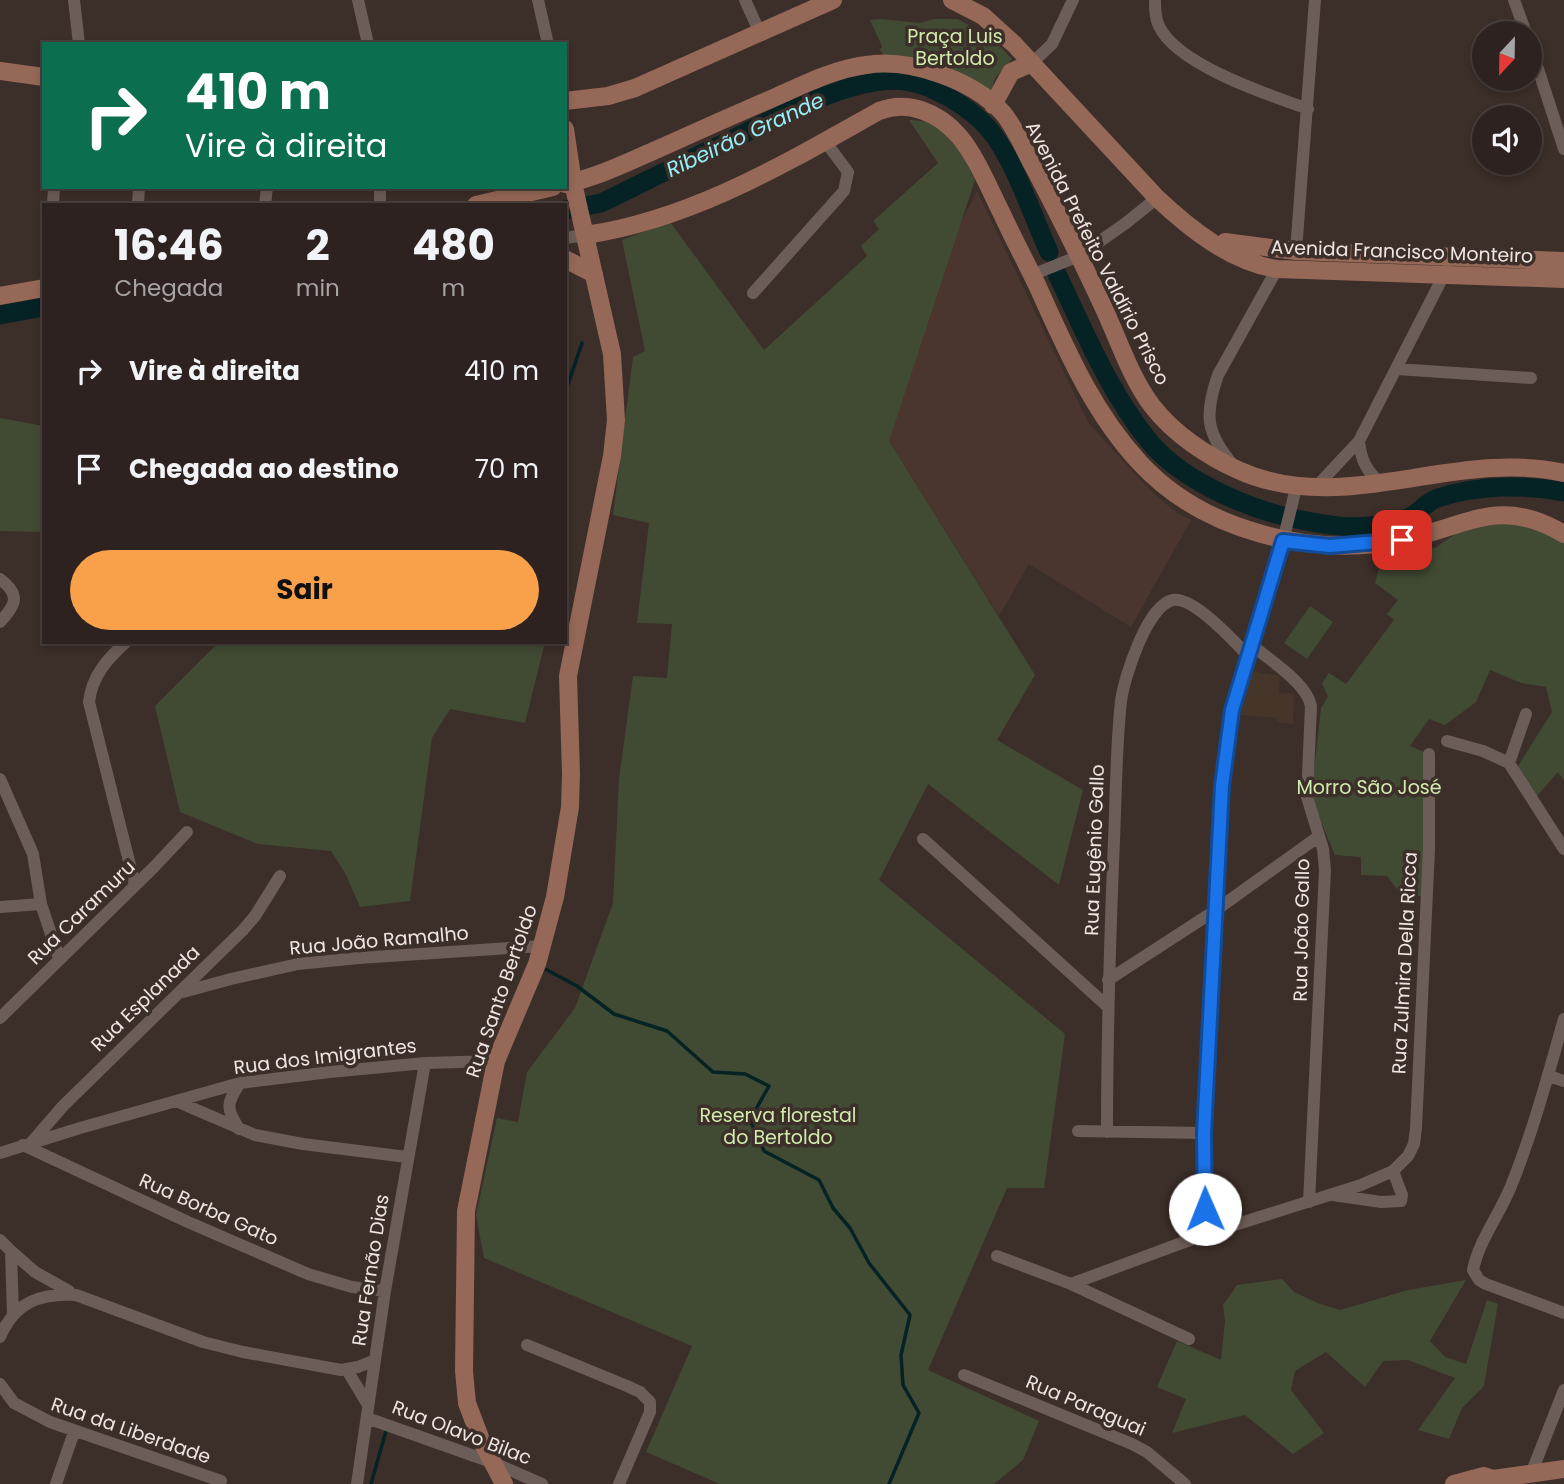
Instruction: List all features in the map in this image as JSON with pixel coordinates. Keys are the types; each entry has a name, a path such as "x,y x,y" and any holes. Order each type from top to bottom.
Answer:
{"main road":[{"path":"567,101 608,96 635,88 832,0"},
{"name":"Avenida Francisco Monteiro","path":"952,0 983,16 1032,63 1157,198 1204,237 1247,261 1277,269 1564,279"},
{"path":"993,105 1012,72 1032,63"},
{"name":"Avenida Prefeito Valdírio Prisco","path":"570,183 610,170 843,69 883,64 932,70 958,82 1003,113 1079,256 1136,379 1153,407 1206,453 1294,494 1314,488 1347,487 1480,468 1512,467 1564,473"},
{"path":"0,71 42,77"},
{"path":"0,83 42,88"},
{"path":"584,226 615,230 691,208 750,181 891,106 918,108 939,117 960,137 1032,275 1087,393 1119,441 1167,489 1192,506 1330,546 1402,540 1486,515 1528,518 1564,534"},
{"path":"567,151 570,183"},
{"name":"Rua Santo Bertoldo","path":"504,1484 481,1440 467,1403 464,1371 466,1211 496,1061 537,964 555,897 570,807 568,676 612,456 615,420 612,354 584,226 570,183"},
{"path":"485,203 545,189"},
{"path":"567,260 594,272 605,244 615,230"},
{"name":"Avenida Francisco Monteiro","path":"1204,237 1245,246 1296,251 1564,261"},
{"path":"0,296 42,288"},
{"path":"1454,1484 1484,1476 1490,1481 1564,1469"}],"street":[{"path":"74,0 79,42"},
{"path":"358,0 368,42"},
{"path":"538,0 548,42"},
{"path":"745,0 760,33"},
{"path":"1032,63 1052,44 1073,0"},
{"path":"1156,0 1155,14 1159,26 1178,50 1246,86 1308,110"},
{"path":"1296,251 1315,0"},
{"path":"1514,0 1522,21"},
{"path":"1542,81 1564,149"},
{"path":"752,293 844,191 848,172 825,141"},
{"path":"1032,275 1079,256 1157,198"},
{"path":"567,237 584,226"},
{"path":"1314,488 1359,441 1453,256"},
{"path":"1238,470 1220,449 1211,432 1214,387 1277,269"},
{"path":"1397,369 1531,378"},
{"path":"1359,441 1360,457 1365,467 1380,483"},
{"path":"1206,1234 1204,1133 1219,822 1227,736 1232,710 1285,533 1294,494"},
{"path":"0,579 13,593 14,601 11,610 0,622"},
{"name":"Rua Eugênio Gallo","path":"1107,1132 1108,980 1119,736 1124,690 1128,669 1140,638 1157,612 1169,601 1186,602"},
{"name":"Rua João Gallo","path":"1186,602 1227,633 1251,645 1302,687 1309,696 1312,719 1307,797 1323,849 1325,870 1309,1202"},
{"path":"1227,633 1251,645"},
{"path":"124,644 97,674 90,687 89,702 135,886"},
{"path":"1509,763 1527,713"},
{"path":"1447,741 1483,751 1509,763 1564,849"},
{"name":"Rua Zulmira Della Ricca","path":"1396,1169 1414,1144 1416,1128 1429,849 1429,754"},
{"path":"0,779 33,854 41,904 59,958"},
{"name":"Rua Caramuru","path":"0,1018 187,832"},
{"path":"1108,980 1216,910 1318,837"},
{"path":"923,839 1107,1006"},
{"name":"Rua Esplanada","path":"27,1144 255,916 280,876"},
{"path":"0,906 41,904"},
{"name":"Rua João Ramalho","path":"180,993 298,964 542,946"},
{"path":"1564,1019 1549,1076 1510,1189 1474,1266 1474,1274 1486,1284 1564,1314"},
{"name":"Rua dos Imigrantes","path":"0,1153 240,1083 425,1063 496,1061"},
{"name":"Rua Fernão Dias","path":"357,1484 385,1290 425,1063"},
{"path":"1549,1076 1564,1081"},
{"path":"239,1129 230,1114 229,1103 240,1083"},
{"path":"177,1101 239,1129 303,1144 407,1157"},
{"path":"1078,1131 1204,1133"},
{"name":"Rua Borba Gato","path":"27,1144 188,1222 308,1274 352,1287 385,1290"},
{"path":"1071,1284 1206,1234 1333,1195 1396,1169 1402,1195 1401,1201 1381,1202 1333,1195"},
{"path":"0,1240 35,1272 76,1294 203,1342 284,1360 348,1370 375,1360"},
{"path":"11,1251 13,1315"},
{"path":"996,1256 1071,1284 1189,1339"},
{"path":"0,1337 13,1315 26,1304 42,1296 76,1294"},
{"path":"527,1345 640,1392 650,1402 650,1412 619,1484"},
{"path":"348,1370 368,1411"},
{"name":"Rua Paraguai","path":"964,1375 1132,1444 1147,1452 1185,1484"},
{"name":"Rua da Liberdade","path":"0,1384 14,1403 31,1414 74,1432 221,1481"},
{"path":"1531,1474 1564,1390"},
{"name":"Rua Olavo Bilac","path":"368,1411 542,1484"},
{"path":"56,1484 74,1432"}],"shaded area":[{"path":"977,191 1089,424 1151,491 1177,513 1191,520 1131,627 1029,564 999,616 889,441 913,220 960,224"},
{"path":"1252,671 1280,676 1279,693 1294,694 1293,724 1277,722 1277,718 1240,715"}],"green space":[{"name":"Praça Luis Bertoldo","path":"934,19 958,19 994,40 1012,59 995,78 991,91 884,55 879,49 882,48 881,44 870,20 920,23"},
{"name":"Reserva florestal do Bertoldo","path":"909,120 936,125 945,131 958,146 975,180 889,441 1035,675 997,740 1083,790 1059,885 928,784 879,880 1065,1034 1044,1188 1007,1188 928,1370 1039,1421 1023,1460 994,1484 720,1484 646,1452 692,1346 484,1258 476,1215 497,1118 518,1122 527,1072 575,1008 613,903 619,779 633,676 667,678 672,624 637,623 649,523 613,515 633,357 645,351 622,240 670,222 764,350 867,256 861,246 879,229 873,221 938,163"},
{"path":"0,418 42,426 42,532 0,531"},
{"name":"Morro São José","path":"1503,521 1564,536 1564,780 1558,772 1536,797 1518,766 1552,712 1546,687 1521,683 1490,670 1476,702 1445,725 1429,719 1410,746 1426,753 1424,896 1402,896 1387,876 1361,875 1361,857 1335,855 1311,798 1321,708 1328,697 1322,683 1329,673 1346,684 1394,620 1387,614 1398,600 1375,583 1382,556 1435,548 1461,530"},
{"path":"1310,606 1333,622 1307,659 1284,643"},
{"path":"217,644 545,644 525,723 450,709 432,738 410,901 360,907 345,873 331,851 258,844 180,812 155,706"},
{"path":"1282,1279 1294,1292 1340,1310 1408,1290 1466,1280 1430,1341 1445,1357 1466,1364 1487,1300 1498,1304 1484,1386 1462,1408 1449,1439 1418,1430 1455,1378 1408,1360 1383,1361 1365,1387 1326,1352 1295,1371 1291,1390 1324,1433 1293,1454 1245,1415 1172,1433 1186,1399 1157,1387 1177,1341 1221,1360 1225,1321 1223,1305 1237,1285"}],"waterway":[{"name":"Ribeirão Grande","path":"567,210 601,203 818,99 864,84 906,81 928,87 950,98 988,128 1014,171 1049,252"},
{"name":"Ribeirão Grande","path":"1057,274 1109,381 1149,441 1177,467 1231,498 1287,517 1354,527 1404,519 1434,499 1469,490 1517,487 1564,492"},
{"name":"Ribeirão Grande","path":"0,315 42,307"},
{"path":"567,387 582,343"},
{"path":"545,969 577,986 614,1014 667,1031 713,1072 745,1074 769,1086 750,1120 764,1151 819,1180 833,1208 850,1228 869,1263 910,1315 901,1355 903,1385 919,1413 889,1484"},
{"path":"371,1484 386,1431"}],"route":[{"path":"1205,1209 1204,1133 1217,858 1227,736 1242,673 1283,541 1330,546 1402,540"}]}
